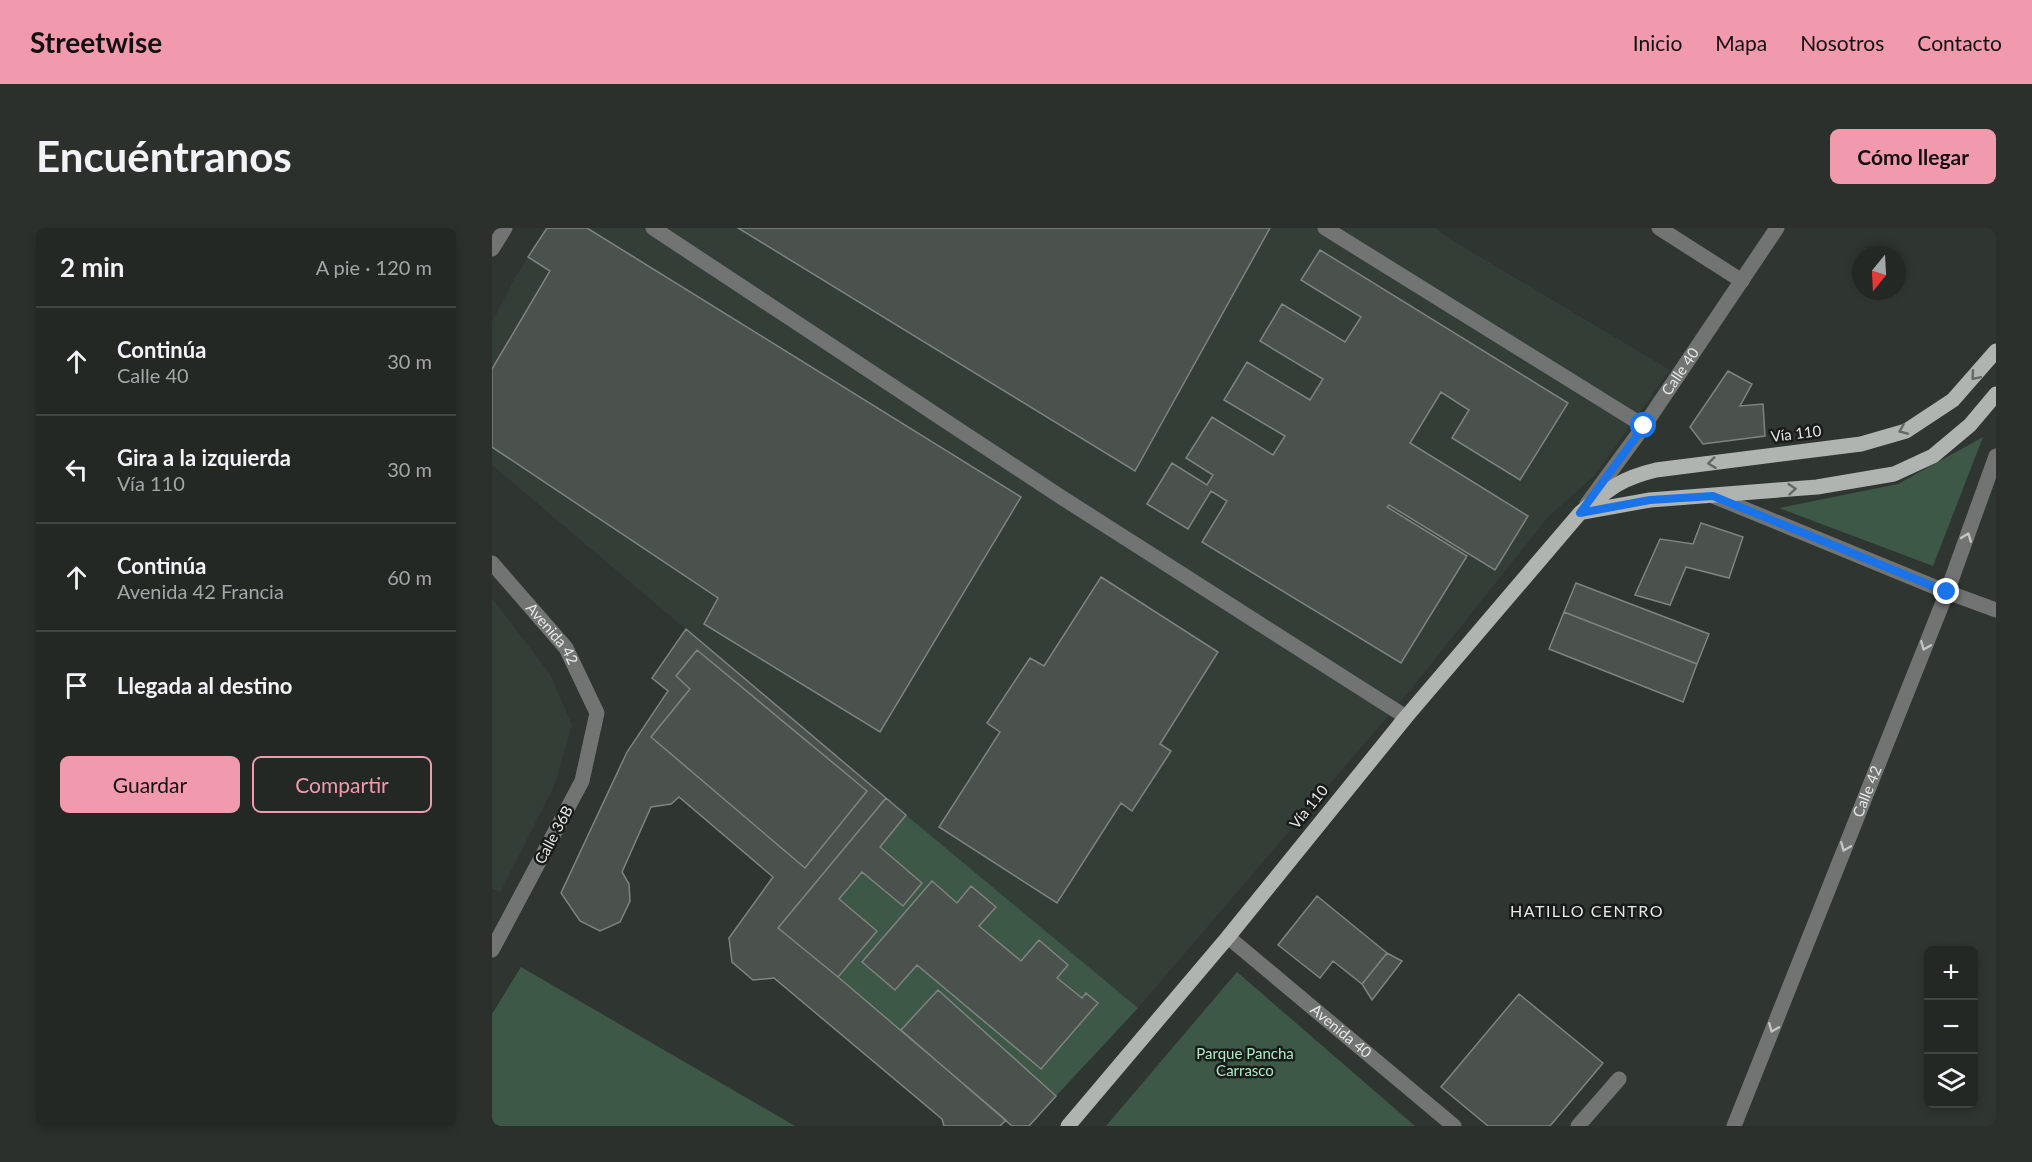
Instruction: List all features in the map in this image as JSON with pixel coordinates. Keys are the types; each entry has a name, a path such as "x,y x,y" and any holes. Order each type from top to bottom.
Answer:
{"main road":[{"name":"Vía 110","path":"1068,1126 1228,937 1406,717 1580,513 1613,485 1632,476 1656,470 1861,444 1906,431 1953,400 1996,351"},
{"path":"1580,513 1650,500 1816,487 1894,474 1933,456 1970,425 1996,394"}],"street":[{"path":"653,228 1051,491 1406,717"},
{"path":"1325,228 1644,426"},
{"path":"1659,228 1742,281"},
{"name":"Calle 40","path":"1580,513 1644,426 1778,228"},
{"path":"492,249 502,229"},
{"name":"Calle 42","path":"1734,1126 1947,592 1996,456"},
{"path":"1713,496 1996,610"},
{"name":"Avenida 42","path":"492,563 566,648 597,713"},
{"name":"Calle 36B","path":"492,950 582,781 597,713"},
{"name":"Avenida 40","path":"1228,937 1454,1126"},
{"path":"1578,1126 1619,1079"}],"shaded area":[{"path":"547,228 1435,228 1670,370 1594,476 1548,517 1412,688 1138,1008 861,778 492,465 492,322 516,276"},
{"path":"492,598 550,674 572,725 555,784 500,893 492,888"}],"green space":[{"path":"1983,437 1933,566 1779,508 1898,484"},
{"path":"906,815 1138,1008 1056,1096 938,990 901,1030 838,977 877,931 839,899 862,872 903,906 922,883 880,847","holes":["932,881 957,903 995,907 979,926 1021,961 1040,940 1068,965 1057,978 1082,998 1086,993 1097,1003 1040,1069 917,965 895,990 862,962"]},
{"path":"521,967 795,1126 492,1126 492,1014"},
{"name":"Parque Pancha Carrasco","path":"1237,972 1415,1126 1106,1126"}],"building":[{"path":"547,228 587,228 1021,497 880,732 704,624 718,598 492,447 492,369 550,271 528,257"},
{"path":"738,228 1270,228 1135,471"},
{"path":"1320,250 1568,403 1520,480 1452,438 1469,410 1441,392 1410,443 1528,516 1495,570 1389,505 1387,507 1467,556 1401,663 1202,542 1227,501 1211,491 1188,529 1147,504 1172,463 1207,485 1213,475 1186,458 1212,417 1273,455 1285,436 1224,400 1247,362 1310,400 1323,379 1260,341 1282,304 1345,342 1361,317 1301,280"},
{"path":"1728,371 1752,384 1740,406 1763,404 1765,436 1703,444 1690,427"},
{"path":"1701,523 1743,537 1729,578 1686,567 1670,605 1635,595 1660,539 1693,544"},
{"path":"1101,577 1218,652 1160,744 1171,751 1132,811 1121,803 1057,903 939,827 1000,732 987,723 1030,658 1044,666"},
{"path":"1576,583 1709,634 1697,664 1564,612"},
{"path":"1564,612 1697,664 1683,702 1549,649"},
{"path":"686,629 886,798 778,928 1006,1120 1000,1126 944,1126 942,1119 774,978 753,980 732,962 729,938 773,877 679,797 671,804 651,807 622,872 629,884 630,901 620,922 600,931 580,921 561,893 627,752 668,691 652,678"},
{"path":"697,650 867,791 805,868 651,737 690,689 676,676"},
{"path":"886,798 906,815 880,847 922,883 903,906 862,872 839,899 877,931 838,977 778,928"},
{"path":"932,881 957,903 971,886 996,907 979,926 1021,961 1039,940 1068,965 1057,978 1082,998 1086,993 1098,1003 1041,1069 917,965 895,990 862,962"},
{"path":"1317,896 1387,953 1362,984 1333,961 1320,978 1278,945"},
{"path":"1387,953 1402,961 1372,1000 1362,984"},
{"path":"938,990 1056,1096 1029,1126 1012,1126 901,1030"},
{"path":"1519,994 1603,1063 1550,1126 1488,1126 1441,1087"}],"district":[{"name":"HATILLO CENTRO","path":"1587,911"}],"route":[{"path":"1644,426 1580,513 1650,500 1713,496 1947,592"}]}
